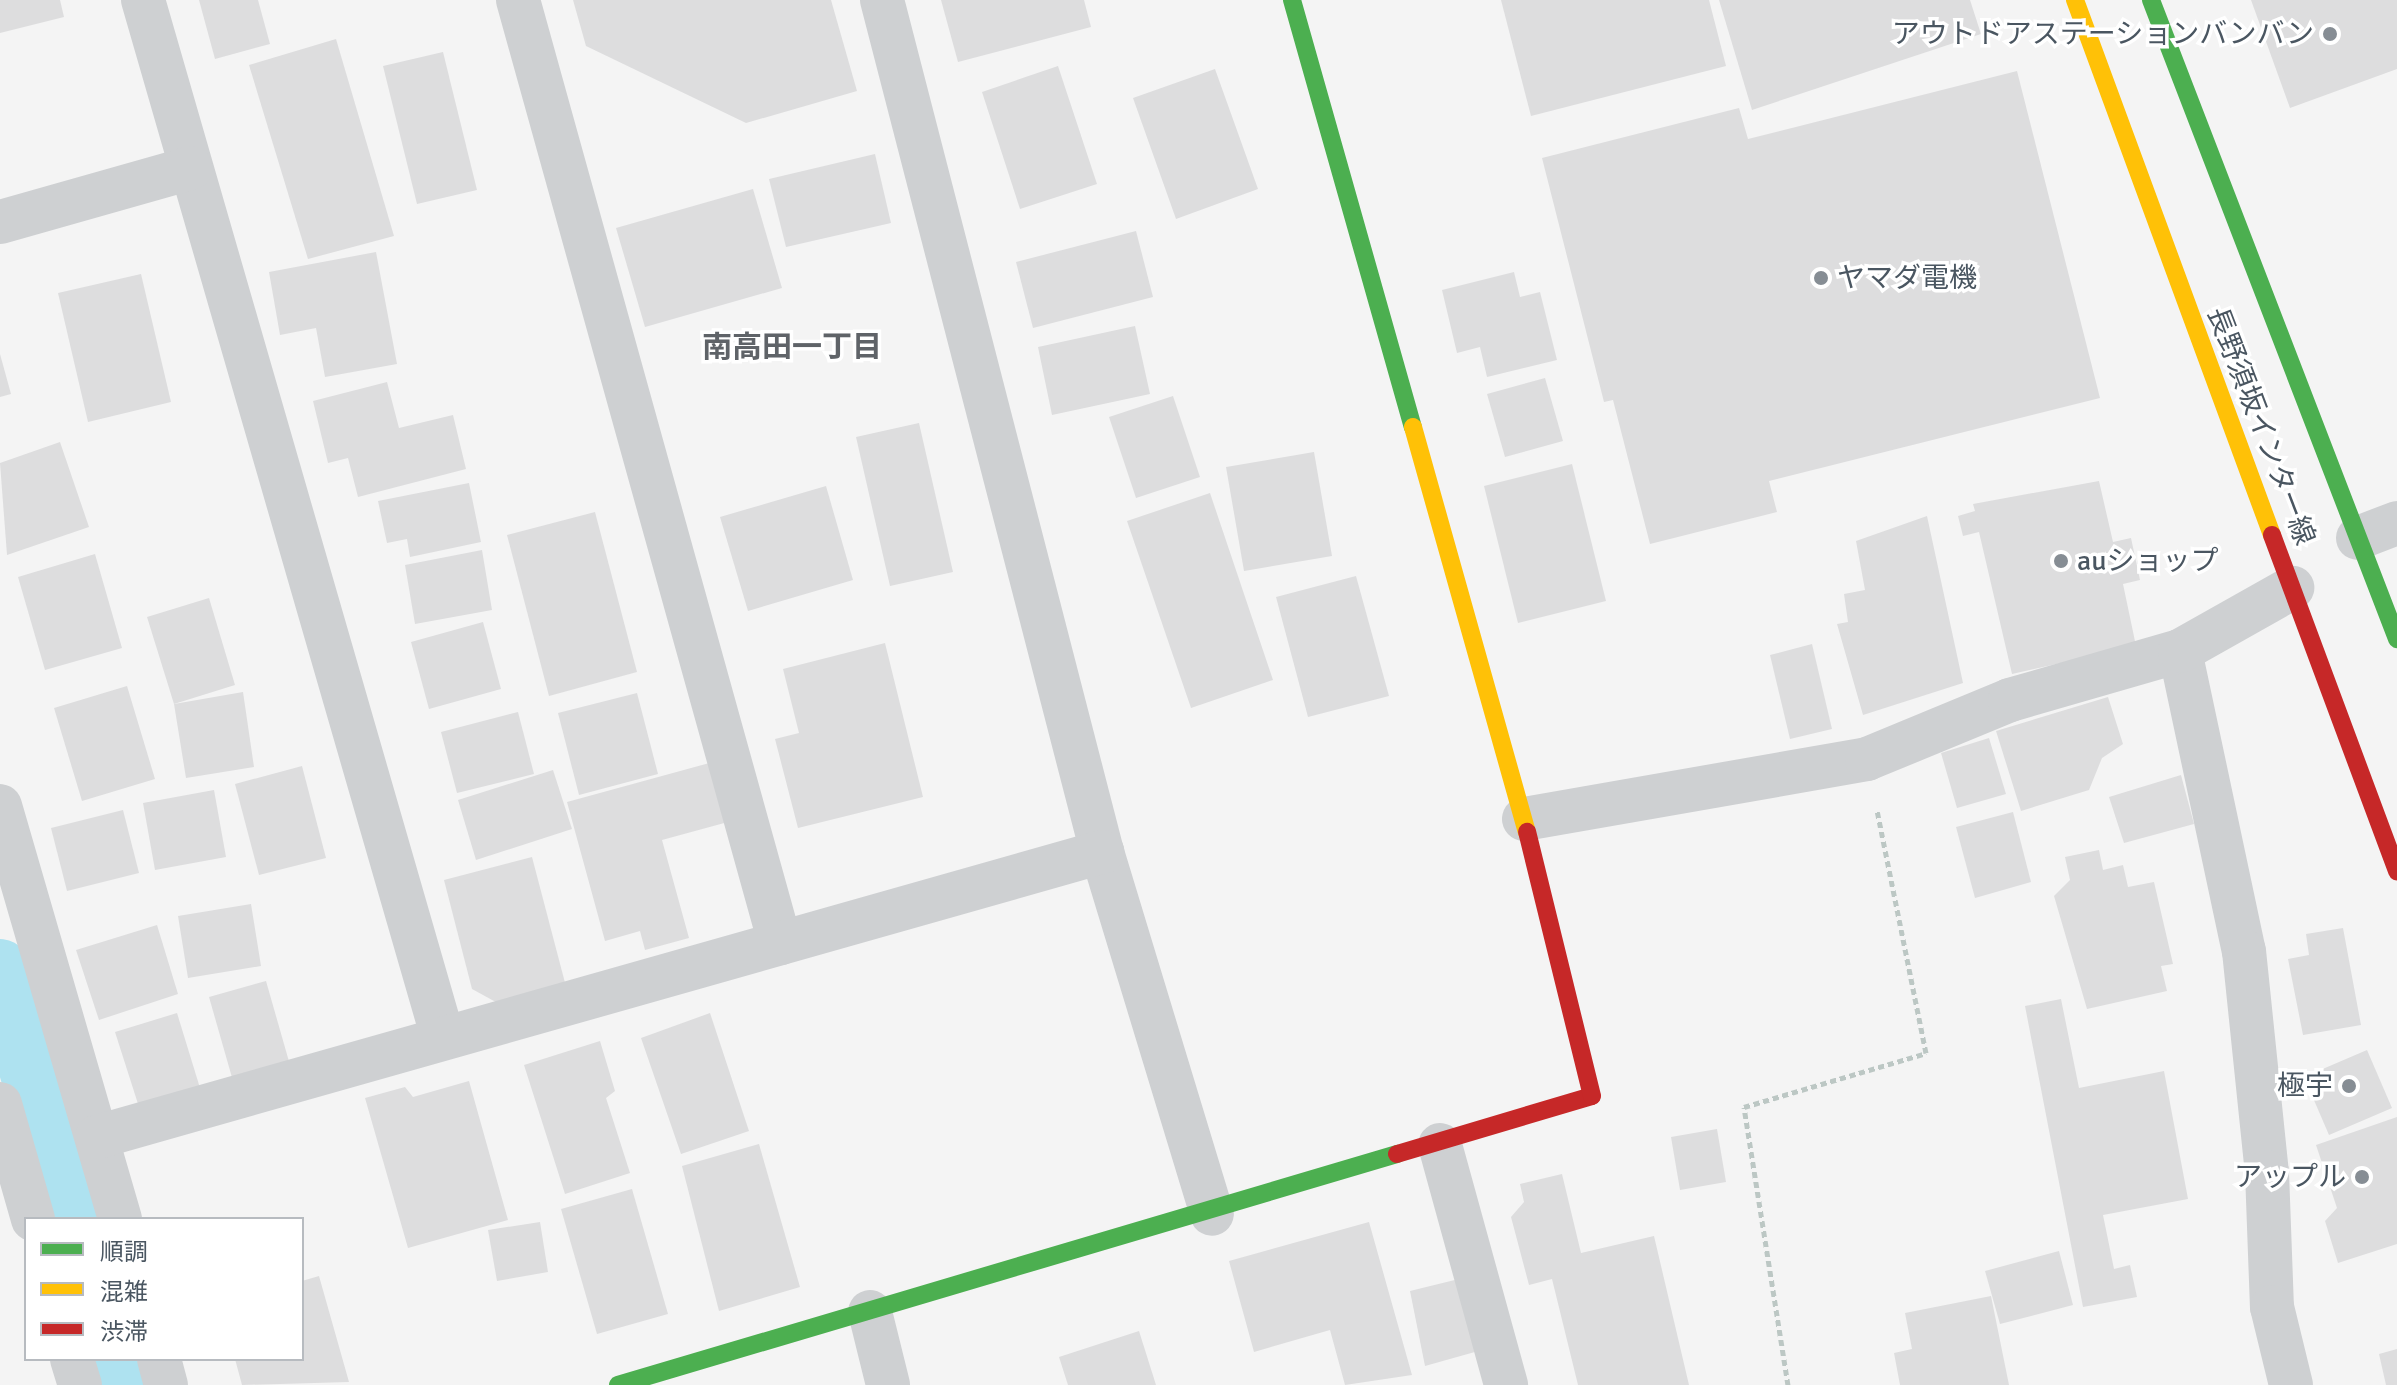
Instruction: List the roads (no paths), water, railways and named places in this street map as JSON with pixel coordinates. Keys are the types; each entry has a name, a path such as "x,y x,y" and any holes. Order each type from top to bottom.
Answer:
{"street":[{"path":"143,0 443,1038"},
{"path":"518,0 780,943"},
{"path":"882,0 1102,852 1212,1214"},
{"path":"618,1385 1212,1214 1592,1096 1524,819 1292,0"},
{"name":"長野須坂インター線","path":"2075,0 2397,872"},
{"name":"長野須坂インター線","path":"2151,0 2377,530 2397,639"},
{"path":"0,222 191,168"},
{"path":"1524,819 1867,759 2010,700 2180,651 2292,588"},
{"path":"2180,651 2244,951 2267,1172 2272,1307 2291,1385"},
{"path":"0,806 119,1217"},
{"path":"97,1137 1102,852"},
{"path":"0,1104 32,1217"},
{"path":"1440,1145 1506,1385"},
{"path":"870,1312 888,1385"},
{"path":"73,1361 80,1385"},
{"path":"160,1361 166,1385"}],"waterway":[{"path":"0,969 71,1217"},
{"path":"113,1361 120,1385"}],"place":[{"name":"アウトドアステーションバンバン","path":"2330,34"},
{"name":"ヤマダ電機","path":"1821,278"},
{"name":"auショップ","path":"2061,561"},
{"name":"極宇","path":"2349,1086"},
{"name":"アップル","path":"2362,1177"}],"district":[{"name":"南高田一丁目","path":"792,348"}]}
